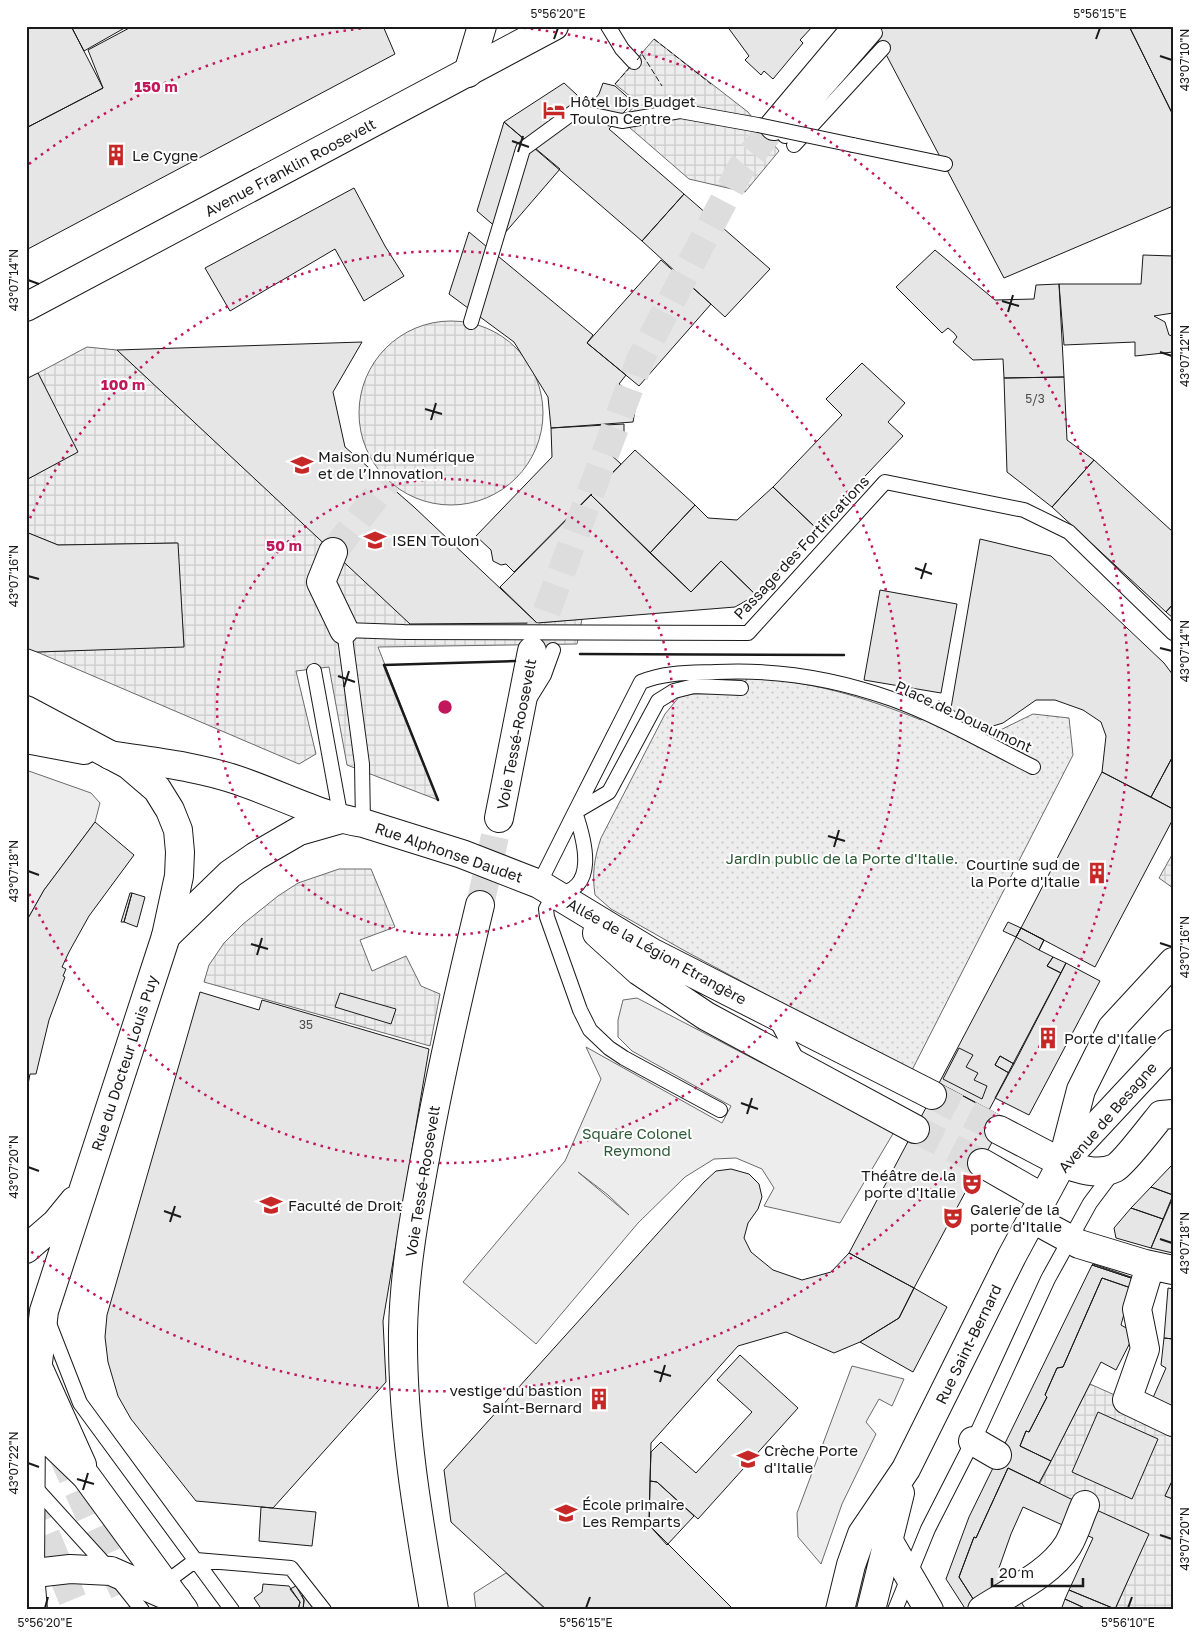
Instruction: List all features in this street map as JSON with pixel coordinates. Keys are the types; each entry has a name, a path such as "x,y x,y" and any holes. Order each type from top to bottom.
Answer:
{"street":[{"path":"468,73 482,26"},
{"name":"Avenue Franklin Roosevelt","path":"26,306 554,26"},
{"path":"778,133 866,29"},
{"path":"333,552 321,582 344,630"},
{"name":"Voie Tessé-Roosevelt","path":"499,818 518,717 543,650"},
{"name":"Rue du Docteur Louis Puy","path":"26,710 129,765 157,788 170,810 178,830 179,876 166,936 117,1092 82,1190 44,1311 38,1367 86,1476"},
{"name":"Rue Alphonse Daudet","path":"26,739 188,767 236,779 352,822 462,854 546,889"},
{"path":"166,936 230,874 256,856 299,831 352,822"},
{"name":"Allée de la Légion Etrangère","path":"546,889 651,952 932,1095"},
{"name":"Allée de la Légion Etrangère","path":"546,889 639,971 706,1016 915,1129"},
{"name":"Voie Tessé-Roosevelt","path":"434,1610 413,1486 405,1409 403,1331 411,1236 448,1037 480,906"},
{"path":"1062,1163 1081,1090 1112,1028 1173,962"},
{"name":"Avenue de Besagne","path":"1038,1209 1062,1163 1173,1044"},
{"path":"999,1130 1062,1163 1080,1170 1097,1172 1116,1168 1169,1111"},
{"path":"982,1163 1038,1209 1068,1240 1162,1268 1137,1309 1144,1349 1127,1400 1173,1422"},
{"name":"Rue du Docteur Louis Puy","path":"26,1249 56,1223 82,1190"},
{"name":"Rue Saint-Bernard","path":"840,1610 851,1565 862,1534 906,1470 1008,1264 1038,1209"},
{"path":"33,1610 28,1574 28,1421 38,1367"},
{"path":"28,1421 86,1476 176,1598"},
{"path":"973,1441 997,1455"},
{"name":"Rue Saint-Bernard","path":"871,1610 887,1538 906,1470"},
{"path":"982,1610 1037,1575 1054,1561 1068,1545 1085,1505"},
{"path":"887,1538 929,1610"},
{"path":"28,1574 70,1570 111,1571 176,1598"}],"lane":[{"path":"608,26 622,49 634,62"},
{"path":"778,133 883,48"},
{"path":"471,322 523,149 575,111 622,121 680,111 778,133 853,145 945,164"},
{"name":"Passage des Fortifications","path":"344,630 404,632 748,633 885,482 1024,510 1069,532 1173,632"},
{"path":"344,630 362,764 352,822"},
{"path":"314,671 352,822"},
{"name":"Place de Douaumont","path":"720,1110 624,1058 609,1048 590,1030 550,930 546,909 546,889 575,812 641,682 656,676 687,673 766,672 798,675 857,689 920,711 1033,766"},
{"path":"546,889 562,894 575,888 582,878 585,865 584,852 575,812 609,792 658,700 674,691 694,686 741,688"},
{"path":"774,1015 803,1070"},
{"path":"895,1610 928,1528 973,1441 1048,1278 1090,1203 1116,1168"},
{"path":"44,1311 80,1403 232,1610"},
{"path":"28,1480 111,1571 142,1610"},
{"path":"176,1598 196,1560"},
{"path":"196,1560 291,1568 324,1610"}],"shaded area":[{"path":"654,39 748,112 779,151 745,192 689,179 622,121 637,102 615,84"},
{"path":"451,321 469,323 486,328 516,348 536,378 541,395 543,413 541,431 536,448 516,478 486,498 469,503 451,505 433,503 416,498 386,478 366,448 361,431 359,413 361,395 366,378 386,348 416,328 433,323"},
{"path":"87,347 117,350 410,623 537,623 582,619 577,644 378,647 438,800 347,765 329,667 296,671 316,754 299,764 37,652 184,646 177,543 58,545 26,532 26,480 77,452 38,373"},
{"path":"26,770 91,793 100,803 95,822 44,890 26,922"},
{"path":"1173,853 1173,888 1159,878"},
{"path":"339,869 371,869 395,927 360,940 372,971 406,956 421,986 440,994 430,1046 204,982 209,965 224,943 243,924 278,896 298,883"},
{"name":"Square Colonel Reymond","path":"637,998 894,1132 840,1223 764,1206 774,1188 762,1169 736,1158 714,1159 685,1177 638,1223 536,1344 463,1282 565,1161 601,1079 586,1047 722,1123 731,1106 632,1051 618,1037 618,1020 623,1000","holes":["578,1172 608,1195 629,1215"]},
{"name":"Crèche Porte d'Italie","path":"852,1366 904,1379 892,1406 879,1399 866,1422 876,1434 842,1504 821,1564 798,1537 797,1513"},
{"path":"1090,1384 1173,1421 1173,1479 1165,1496 1173,1499 1173,1610 1115,1610 1148,1534 1039,1485"},
{"path":"506,1573 546,1610 476,1610 474,1593"}],"green space":[{"name":"Jardin public de la Porte d'Italie.","path":"747,678 792,682 836,691 921,720 939,700 954,722 986,737 1033,714 1069,718 1073,755 911,1072 685,951 611,909 595,895 594,866 601,838 665,714 679,697 692,694 741,693"}],"building":[{"path":"26,26 71,26 103,88 26,128"},
{"path":"71,26 128,26 84,51"},
{"name":"Le Cygne","path":"133,26 383,26 395,54 26,250 26,128 103,88 88,50"},
{"path":"727,26 813,26 800,40 803,43 773,79 764,71 761,75 745,60 749,56"},
{"path":"871,26 1129,26 1173,115 1173,206 1004,278"},
{"path":"1129,26 1173,26 1173,115"},
{"path":"564,83 589,106 599,94 603,83 615,86 633,102 609,129 684,194 642,241 504,122"},
{"path":"504,122 560,169 504,234 477,211"},
{"path":"354,188 385,246 404,276 364,301 335,249 230,311 205,268"},
{"path":"684,194 770,269 725,317 642,241"},
{"path":"469,232 593,335 587,343 626,375 619,384 637,399 633,422 551,428 548,397 514,342 449,294"},
{"path":"935,250 995,300 1034,299 1036,285 1059,284 1064,377 1004,378 1003,359 973,360 953,342 957,337 954,333 948,328 942,333 896,287"},
{"path":"1143,255 1173,256 1173,313 1154,316 1165,322 1169,335 1173,336 1173,352 1135,356 1135,342 1064,345 1059,284 1141,284"},
{"path":"661,260 711,304 639,386 587,343"},
{"name":"Maison du Numérique et de l’Innovation","path":"362,342 333,392 345,447 414,507 537,623 410,624 117,350"},
{"path":"862,363 905,403 888,422 903,436 816,528 773,487 842,415 826,399"},
{"path":"38,373 78,452 26,480 26,379"},
{"path":"1064,377 1067,440 1094,460 1052,507 1007,472 1004,378"},
{"path":"624,424 624,437 609,453 621,464 514,572 506,564 501,565 493,561 491,550 476,536 552,457 551,428"},
{"path":"635,450 695,505 650,553 591,495"},
{"path":"1094,460 1173,532 1173,604 1166,612 1052,507"},
{"path":"773,487 816,528 756,595 721,561 691,592 650,553 695,505 708,518 737,520"},
{"path":"591,495 691,592 721,561 756,595 735,607 537,623 500,587"},
{"path":"26,532 58,545 178,543 184,647 37,652 26,648"},
{"path":"980,539 1051,556 1164,663 1173,675 1173,756 1151,797 1102,772 1106,736 1101,722 1083,710 1055,700 1036,700 1003,723 983,729 969,724 951,708"},
{"path":"880,590 957,604 941,693 864,680"},
{"path":"1173,604 1173,618 1166,612"},
{"path":"1173,756 1173,809 1151,797"},
{"name":"Courtine sud de la Porte d'Italie","path":"1102,772 1173,809 1173,819 1095,967 1021,928"},
{"path":"95,822 134,855 89,916 62,967 66,969 63,976 65,977 49,1020 36,1074 30,1074 26,1095 26,922 44,890"},
{"path":"130,893 132,893 124,922 121,922"},
{"path":"132,893 145,897 137,927 124,922"},
{"path":"1008,922 1021,928 1016,937 1003,931"},
{"path":"1021,928 1044,940 1039,950 1016,937"},
{"path":"1021,928 1044,940 1039,950 1053,957 1047,966 1061,973 1014,1064 1000,1056 995,1065 1009,1073 989,1110 939,1083"},
{"path":"1053,957 1066,963 1061,973 1047,966"},
{"name":"Porte d'Italie","path":"1066,963 1100,981 1029,1115 995,1098"},
{"name":"Faculté de Droit","path":"200,992 259,1010 262,1000 429,1049 383,1321 386,1382 273,1508 196,1501 131,1419 118,1396 108,1362 105,1337 107,1315"},
{"path":"340,993 396,1009 391,1024 335,1007"},
{"path":"959,1048 973,1055 966,1067 978,1073 974,1080 987,1086 982,1099 943,1079"},
{"path":"1000,1056 1014,1064 1009,1073 995,1065"},
{"path":"939,1083 1005,1118 914,1288 849,1253"},
{"path":"1171,1166 1173,1167 1173,1195 1151,1187"},
{"name":"vestige du bastion Saint-Bernard","path":"731,1169 749,1174 759,1184 762,1197 758,1209 748,1223 744,1238 751,1252 773,1270 802,1280 831,1272 849,1253 914,1288 899,1318 860,1342 834,1353 786,1332 738,1346 651,1443 649,1525 734,1610 547,1610 451,1522 444,1470 704,1182 716,1171"},
{"path":"1151,1187 1173,1195 1163,1219 1131,1208"},
{"path":"1173,1197 1173,1253 1151,1248"},
{"path":"1131,1208 1163,1219 1151,1248 1116,1238 1114,1228"},
{"path":"1092,1265 1134,1278 1134,1279"},
{"path":"1092,1265 1134,1279 1131,1288 1102,1278 1063,1367 1057,1368 1045,1395 1047,1397 1029,1432 1026,1431 1020,1446 1051,1461 1039,1483 1008,1468 976,1538 974,1537 959,1577 977,1605 994,1610 966,1610 946,1579 969,1517"},
{"path":"1102,1278 1131,1288 1121,1325 1135,1333 1116,1370 1101,1362 1051,1461 1020,1446 1026,1431 1029,1432 1047,1397 1045,1395 1057,1368 1063,1367"},
{"path":"914,1288 947,1307 913,1372 860,1342 899,1318"},
{"path":"1168,1288 1173,1289 1173,1339 1164,1338"},
{"path":"1164,1338 1173,1339 1173,1409 1152,1400 1166,1368 1161,1365"},
{"name":"École primaire Les Remparts","path":"740,1355 798,1408 698,1519 657,1482 650,1481 651,1452 661,1442 696,1473 752,1412 717,1380"},
{"path":"1098,1412 1158,1439 1132,1499 1072,1472"},
{"path":"1008,1468 1077,1502 1067,1527 1023,1507 999,1568 1009,1584 977,1605 959,1577 974,1537 976,1538"},
{"path":"1173,1479 1173,1499 1165,1496"},
{"path":"650,1481 657,1482 694,1516 667,1545 649,1525"},
{"path":"261,1507 316,1512 312,1546 259,1541"},
{"path":"1090,1507 1149,1534 1115,1609 1069,1590 1093,1538 1079,1532"},
{"path":"263,1584 289,1586 300,1602 298,1610 262,1610 254,1598 262,1592"},
{"path":"296,1586 304,1600 303,1610 298,1610 300,1602 290,1589"},
{"path":"1069,1590 1115,1609 1089,1610 1065,1599"},
{"path":"305,1594 317,1610 303,1610 304,1600 302,1596"},
{"path":"1017,1595 1026,1610 994,1610"},
{"path":"1065,1599 1089,1610 1061,1610"}],"tunnel":[{"path":"532,651 640,360 742,166 774,126"},
{"path":"333,552 388,481"},
{"path":"480,905 499,818"},
{"path":"932,1095 999,1130"},
{"path":"915,1129 982,1163"},
{"path":"61,1452 132,1610"},
{"path":"30,1496 77,1610"}],"fence":[{"path":"654,39 711,84"},
{"path":"637,60 642,54 662,86"},
{"path":"615,84 632,65"}],"wall":[{"path":"580,654 844,655"},
{"path":"438,800 384,665 515,661"}],"place":[{"name":"Hôtel Ibis Budget Toulon Centre","path":"554,110"},
{"name":"Le Cygne","path":"116,155"},
{"name":"Maison du Numérique et de l’Innovation","path":"302,465"},
{"name":"ISEN Toulon","path":"375,540"},
{"name":"Courtine sud de la Porte d'Italie","path":"1097,873"},
{"name":"Porte d'Italie","path":"1048,1038"},
{"name":"Théâtre de la porte d'Italie","path":"972,1184"},
{"name":"Faculté de Droit","path":"271,1205"},
{"name":"Galerie de la porte d'Italie","path":"953,1218"},
{"name":"vestige du bastion Saint-Bernard","path":"599,1399"},
{"name":"Crèche Porte d'Italie","path":"748,1459"},
{"name":"École primaire Les Remparts","path":"566,1513"}]}
